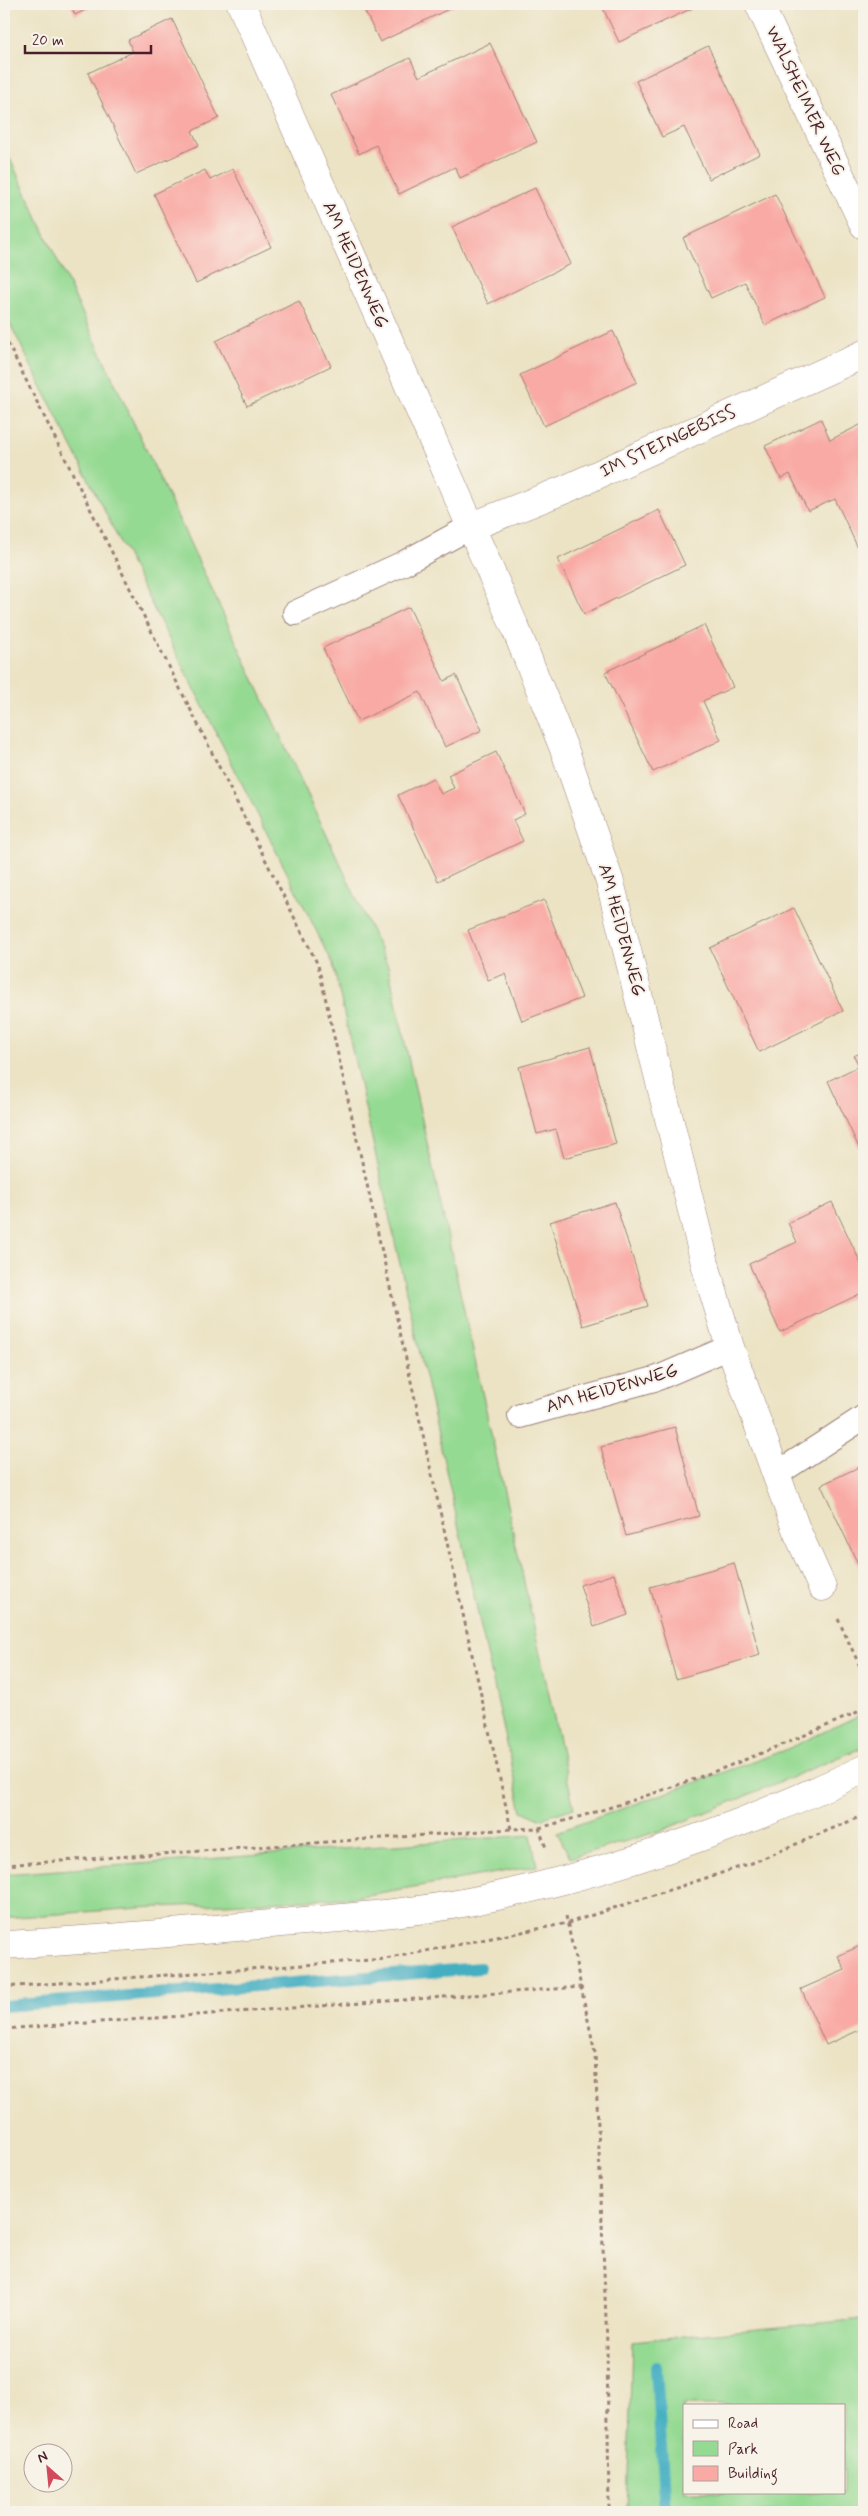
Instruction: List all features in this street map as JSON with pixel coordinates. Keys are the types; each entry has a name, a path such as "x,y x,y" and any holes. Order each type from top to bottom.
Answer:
{"street":[{"name":"AM HEIDENWEG","path":"241,4 544,696 589,817 610,882 705,1262 730,1347 796,1530 822,1587"},
{"name":"WALSHEIMER WEG","path":"759,4 864,225"},
{"name":"IM STEINGEBISS","path":"470,527 566,489 864,354"},
{"path":"4,1945 116,1939 384,1914 471,1902 557,1883 662,1851 750,1820 864,1769"}],"lane":[{"path":"296,613 404,563 470,527"},
{"name":"AM HEIDENWEG","path":"520,1416 658,1378 730,1347"},
{"path":"776,1476 864,1416"}],"path":[{"path":"4,336 318,965 511,1829"},
{"path":"822,1587 864,1675"},
{"path":"4,1865 539,1828 595,1813 757,1755 864,1709"},
{"path":"539,1828 557,1883 582,1987 595,2053 607,2344 609,2512"},
{"path":"4,2029 582,1987"}],"green space":[{"path":"4,146 388,966 574,1808 540,1819 522,1811 333,964 4,312"},
{"path":"864,1713 864,1747 663,1830 570,1858 557,1832 783,1751"},
{"path":"531,1835 537,1866 349,1898 139,1908 4,1918 4,1874"},
{"path":"864,2319 864,2512 627,2512 632,2341"}],"building":[{"path":"70,4 98,4 75,15"},
{"path":"361,4 459,4 380,42"},
{"path":"601,4 694,4 695,7 619,42"},
{"path":"172,19 219,118 192,131 199,145 136,174 88,73 133,52 128,40"},
{"path":"490,43 537,142 460,178 455,167 399,194 376,145 359,154 331,95 410,58 419,77"},
{"path":"708,46 760,154 709,179 684,127 662,137 636,81"},
{"path":"233,169 271,247 196,283 154,194 205,170 210,180"},
{"path":"535,188 571,264 488,304 452,227"},
{"path":"775,194 825,297 765,325 745,282 711,298 683,238"},
{"path":"299,301 331,366 247,406 216,341"},
{"path":"613,331 637,382 544,426 520,375"},
{"path":"821,419 830,440 864,423 864,561 835,499 808,511 790,474 781,479 765,446"},
{"path":"659,510 685,565 584,614 558,559"},
{"path":"409,607 444,681 456,675 482,730 445,747 420,692 358,721 323,648"},
{"path":"704,625 733,687 703,701 721,740 653,772 605,672"},
{"path":"496,752 525,814 513,820 523,841 438,881 398,795 433,778 441,794 454,788 448,775"},
{"path":"544,900 582,998 522,1021 505,974 488,980 468,930"},
{"path":"794,908 843,1011 759,1052 710,948"},
{"path":"590,1047 616,1144 564,1158 556,1129 537,1134 519,1067"},
{"path":"864,1051 864,1148 860,1150 828,1081 859,1066 854,1056"},
{"path":"615,1202 648,1306 583,1326 550,1222"},
{"path":"832,1202 864,1270 864,1292 780,1332 749,1264 797,1242 788,1223"},
{"path":"675,1427 699,1516 626,1536 601,1447"},
{"path":"859,1467 864,1479 864,1577 821,1485"},
{"path":"734,1563 760,1655 676,1679 650,1587"},
{"path":"614,1574 628,1615 594,1627 580,1585"},
{"path":"864,1944 864,2028 826,2045 801,1989 845,1970 838,1956"}],"waterway":[{"path":"4,2006 480,1968"},
{"path":"656,2367 665,2512"}]}
